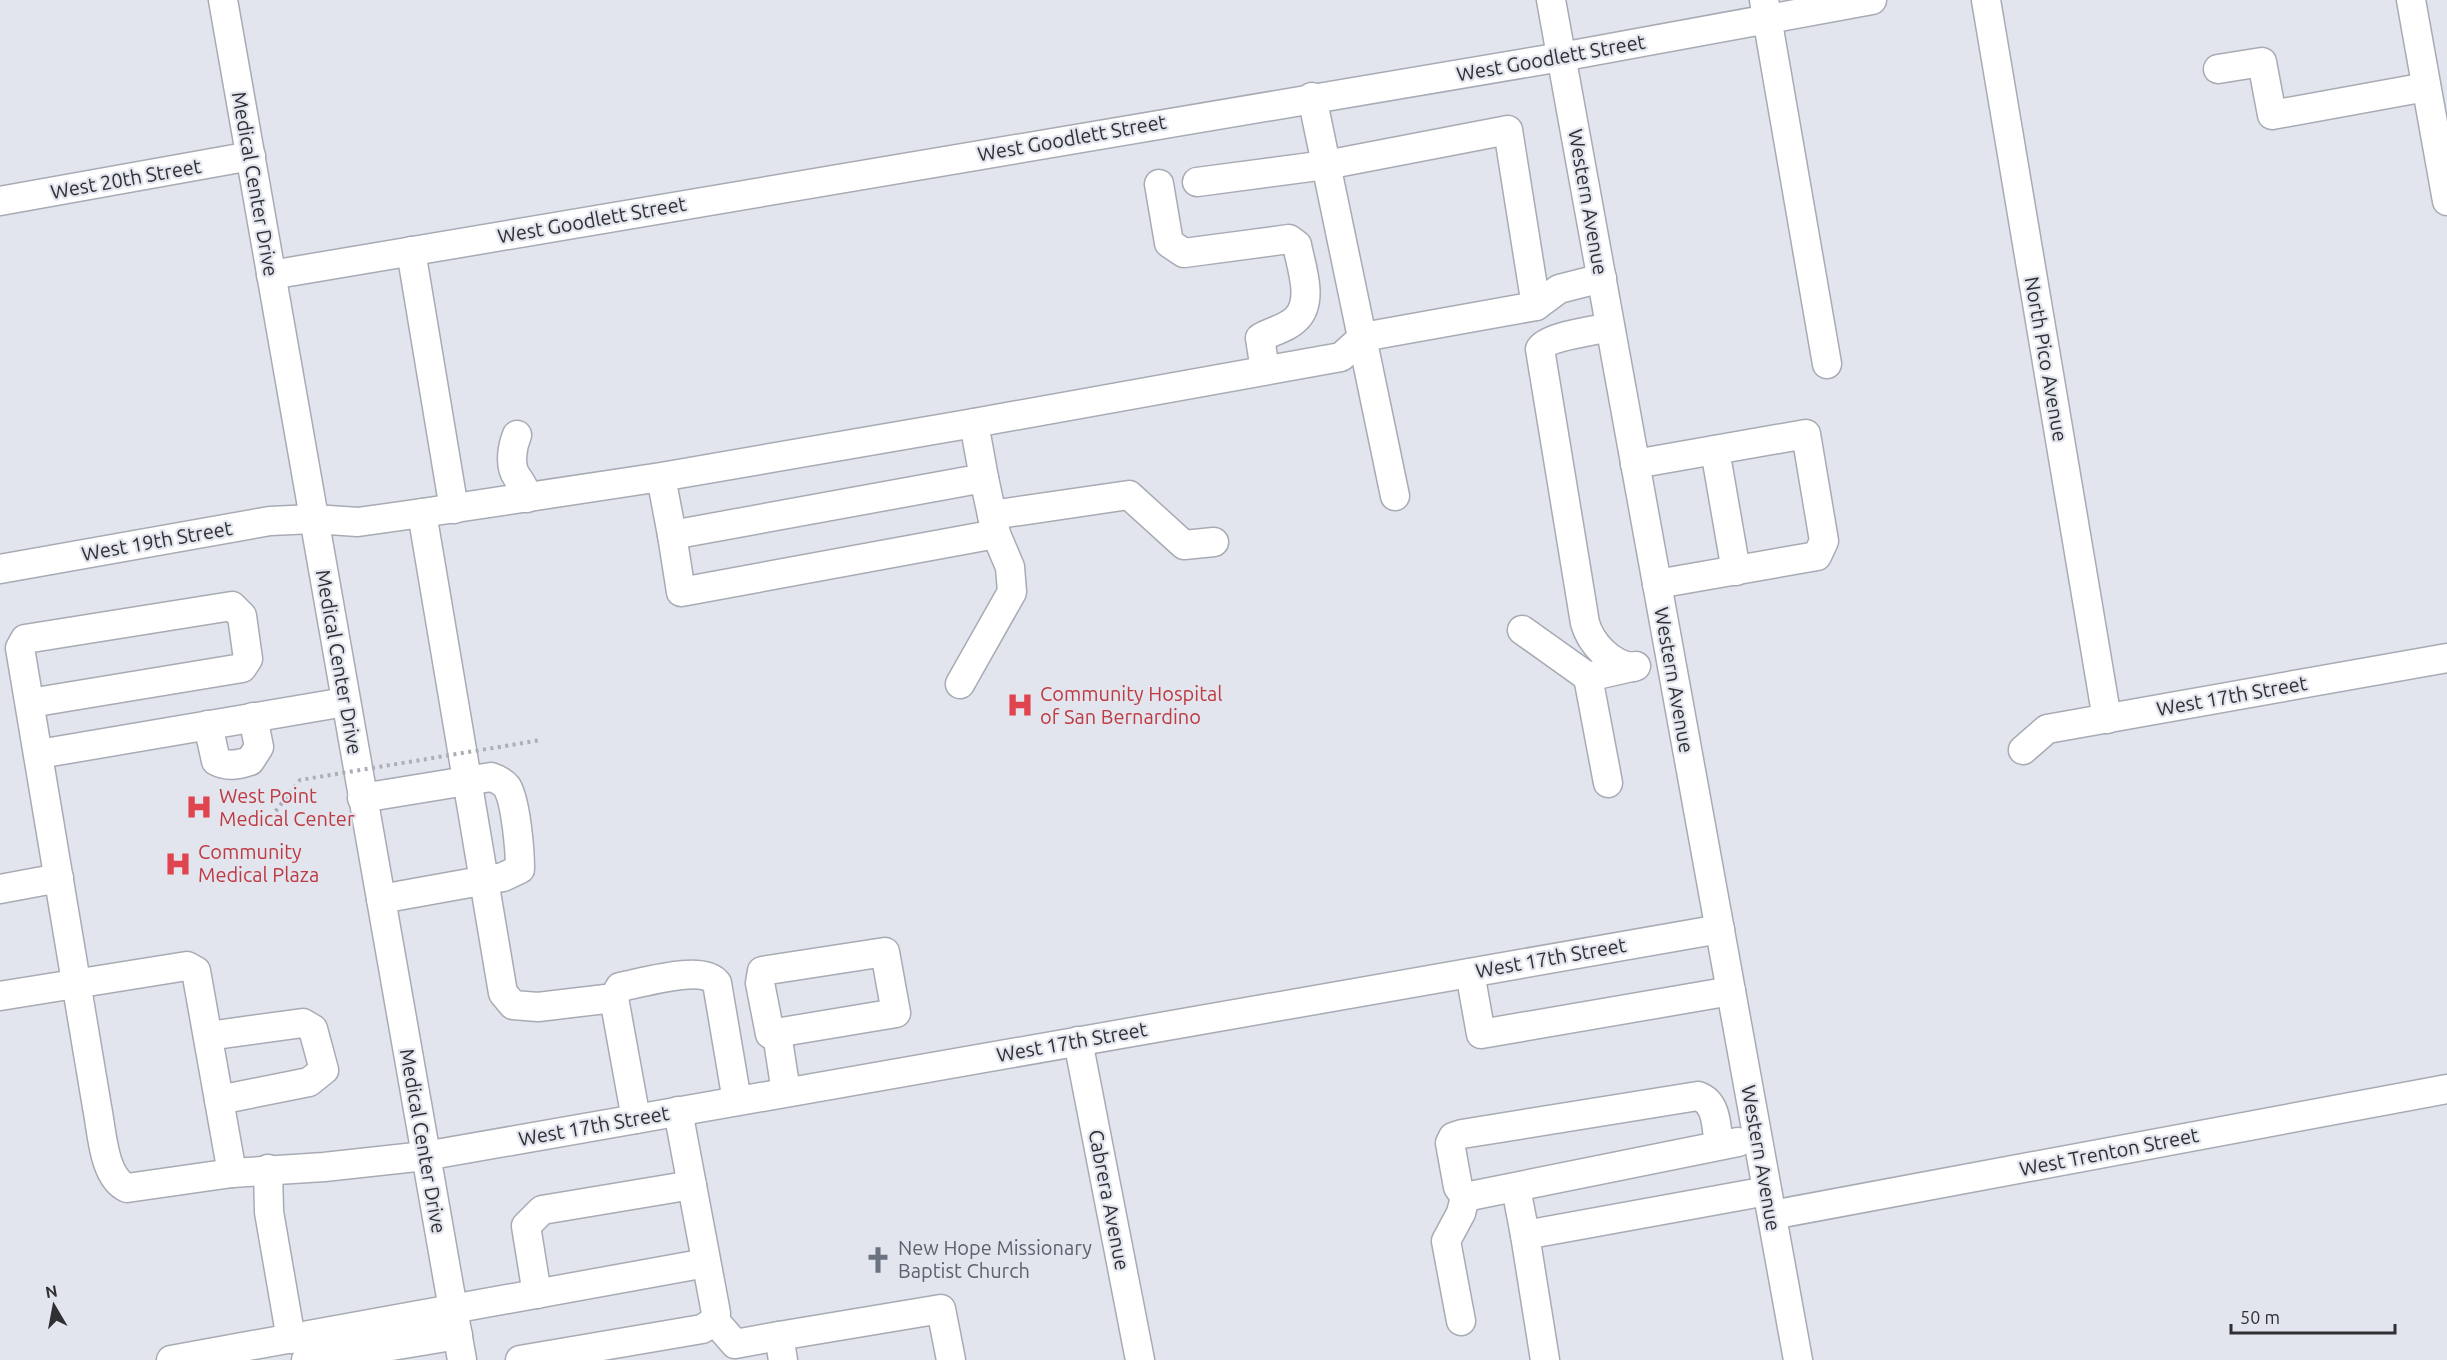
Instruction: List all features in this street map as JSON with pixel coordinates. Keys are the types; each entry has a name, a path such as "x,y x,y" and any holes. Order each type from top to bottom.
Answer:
{"street":[{"name":"Medical Center Drive","path":"223,0 457,1335"},
{"name":"Western Avenue","path":"1551,0 1798,1360"},
{"name":"West Goodlett Street","path":"271,274 1312,97 1561,57 1766,9 1872,0"},
{"name":"North Pico Avenue","path":"1986,0 2107,719"},
{"path":"2411,0 2447,201"},
{"path":"1766,9 1827,364"},
{"path":"2218,69 2262,62 2272,115 2426,87"},
{"path":"1312,97 1395,496"},
{"path":"1197,182 1326,165 1508,130 1536,306"},
{"name":"West 20th Street","path":"0,201 251,156"},
{"path":"1160,184 1169,243 1184,253 1289,238 1298,245 1306,298 1299,317 1287,326 1260,338 1265,370"},
{"path":"411,251 454,508"},
{"path":"1363,337 1536,306 1560,289 1602,278"},
{"path":"1610,327 1564,337 1542,345 1540,349 1584,623 1598,647 1616,661 1634,667"},
{"name":"West 19th Street","path":"0,569 270,521 314,519 358,522 454,508 526,491 661,477 1341,357 1363,337"},
{"path":"960,684 1012,592 1010,567 994,525 974,423"},
{"path":"1635,464 1806,434 1824,541 1816,556 1657,584"},
{"path":"517,435 511,448 515,475 526,491"},
{"path":"1715,450 1736,571"},
{"path":"661,477 681,592 1129,495 1184,545 1214,542"},
{"path":"672,535 984,478"},
{"path":"422,513 486,880 503,993 513,1005 538,1007 614,998"},
{"path":"30,703 242,668 248,659 242,616 232,606 24,639 20,648 78,982"},
{"path":"1522,630 1588,677 1608,783"},
{"path":"1588,677 1671,658"},
{"name":"West 17th Street","path":"2023,750 2047,729 2447,658"},
{"path":"39,754 345,702"},
{"path":"208,725 216,761 225,766 236,765 250,761 259,747 253,717"},
{"path":"362,798 491,777 500,780 508,788 520,846 520,869 503,877 381,899"},
{"path":"0,889 59,878"},
{"name":"West 17th Street","path":"78,982 110,1169 118,1184 127,1188 268,1169 324,1167 425,1156 1720,928"},
{"path":"885,952 896,1013 777,1034 770,1034 759,983 762,971 885,952"},
{"path":"0,996 187,966 196,971 232,1173"},
{"path":"1470,973 1481,1034 1731,991"},
{"path":"636,1119 614,998 620,987 682,976 703,974 713,978 717,983 737,1101"},
{"path":"208,1036 303,1023 313,1029 324,1070 309,1082 219,1100"},
{"path":"777,1034 786,1092"},
{"name":"Cabrera Avenue","path":"1078,1041 1140,1360"},
{"name":"West Trenton Street","path":"1525,1235 1769,1203 2447,1089"},
{"path":"1461,1321 1446,1241 1461,1213 1465,1197 1458,1187 1450,1143 1454,1137 1698,1096 1706,1099 1712,1106 1719,1145"},
{"path":"678,1112 716,1313 715,1321 730,1352 781,1348 941,1309 951,1360"},
{"path":"1465,1197 1758,1139"},
{"path":"268,1169 269,1212 299,1349"},
{"path":"537,1294 526,1226 543,1210 692,1185"},
{"path":"1516,1188 1545,1360"},
{"path":"171,1360 457,1335 537,1294 706,1263"},
{"path":"520,1360 702,1329 715,1321"}],"path":[{"path":"271,817 300,780 541,740"}],"place":[{"name":"Community Hospital of San Bernardino","path":"1020,705"},
{"name":"West Point Medical Center","path":"199,807"},
{"name":"Community Medical Plaza","path":"178,864"},
{"name":"New Hope Missionary Baptist Church","path":"878,1260"}]}
